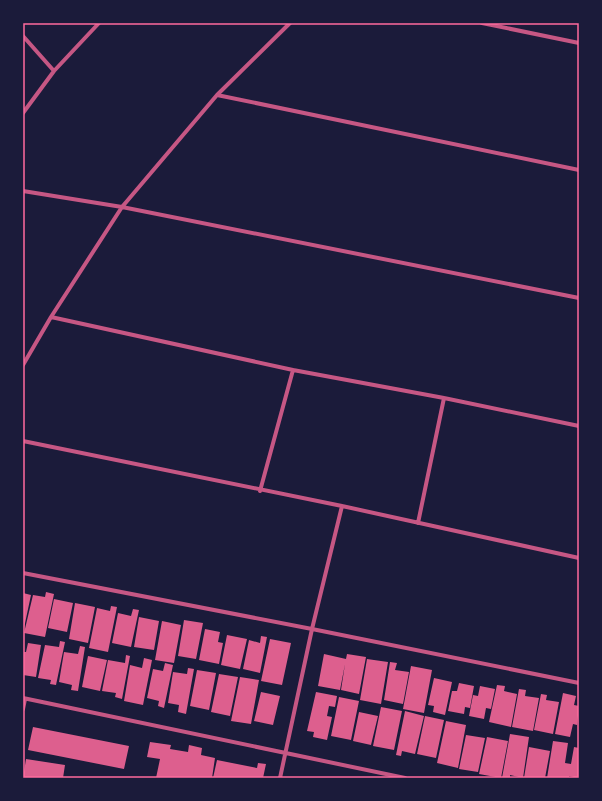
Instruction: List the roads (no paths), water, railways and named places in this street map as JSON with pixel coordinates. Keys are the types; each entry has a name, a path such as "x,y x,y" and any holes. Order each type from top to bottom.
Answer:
{"street":[{"path":"23,113 54,71 99,23"},
{"path":"23,365 51,317 122,207 217,95 290,23"},
{"path":"482,23 579,43"},
{"path":"23,36 54,71"},
{"path":"217,95 579,170"},
{"path":"23,191 122,207 579,298"},
{"path":"51,317 293,370 444,398 579,426"},
{"path":"260,491 293,370"},
{"path":"418,523 444,398"},
{"path":"23,441 260,491 342,506 579,558"},
{"path":"280,778 312,629 342,506"},
{"path":"23,573 312,629 579,684"},
{"path":"23,709 24,699 405,778"}]}
